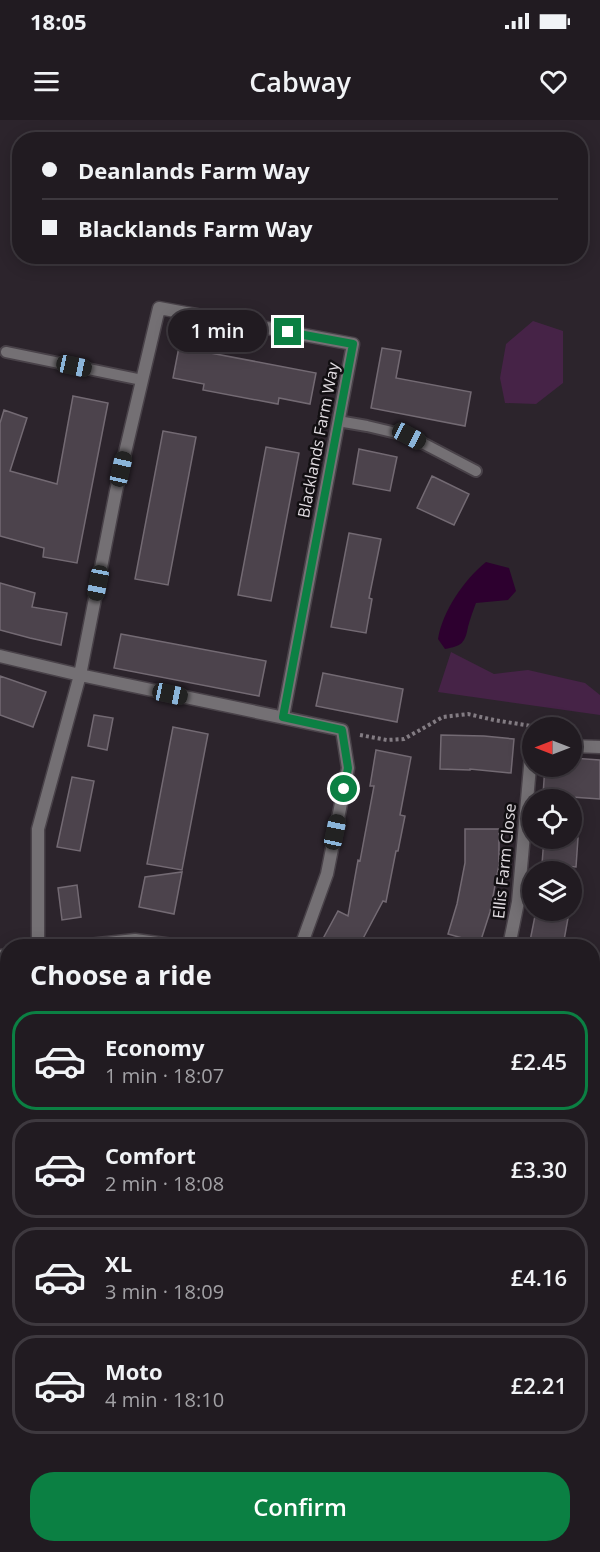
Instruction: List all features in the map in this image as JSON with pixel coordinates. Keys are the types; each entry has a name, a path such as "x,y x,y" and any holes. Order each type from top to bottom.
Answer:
{"street":[{"name":"Blacklands Farm Way","path":"38,939 38,829 80,675 116,491 159,308 353,344 283,717"},
{"path":"0,656 342,730 348,768 327,874 304,939"},
{"path":"582,746 600,747"},
{"name":"Ellis Farm Close","path":"510,939 518,902 529,777"}],"lane":[{"path":"6,352 142,380"},
{"path":"338,422 409,436 476,471"}],"path":[{"path":"342,730 387,740 404,739 443,717 468,714 522,724"}],"shaded area":[{"path":"533,321 563,331 563,383 536,404 505,403 500,378 506,344"},
{"path":"486,562 509,568 516,591 508,600 476,603 464,640 455,647 445,649 438,639 445,617 462,587"},
{"path":"451,652 494,674 528,670 585,683 600,695 600,715 438,692"}],"building":[{"path":"179,347 316,373 310,404 279,398 278,404 203,390 204,384 173,378"},
{"path":"382,348 401,351 396,378 471,392 465,426 371,408"},
{"path":"73,396 108,403 77,563 43,557 44,548 0,536 0,423 4,410 27,418 10,471 57,484"},
{"path":"163,431 196,437 168,585 135,579"},
{"path":"266,447 299,453 271,601 238,595"},
{"path":"359,449 397,457 390,491 353,484"},
{"path":"432,476 469,494 454,525 417,508"},
{"path":"349,533 381,539 369,598 372,599 366,633 331,627"},
{"path":"0,583 35,593 32,607 67,613 61,645 0,630"},
{"path":"121,634 266,661 259,696 114,668"},
{"path":"323,673 403,689 397,722 316,706"},
{"path":"0,676 46,692 33,727 0,715"},
{"path":"94,715 113,718 107,750 88,746"},
{"path":"173,727 208,734 182,870 147,864"},
{"path":"441,735 514,739 511,773 440,769"},
{"path":"376,750 411,757 400,815 405,816 386,902 383,901 363,939 323,939 338,911 348,916 374,786 370,786"},
{"path":"582,759 600,760 600,799 582,798 582,789 543,789 544,777 582,777"},
{"path":"72,777 94,781 80,851 57,847"},
{"path":"465,829 499,829 499,865 490,912 481,939 466,939 448,934 465,863"},
{"path":"543,849 577,849 576,861 542,861"},
{"path":"182,872 174,914 139,907 145,877"},
{"path":"77,885 81,917 62,920 58,888"},
{"path":"534,921 567,921 564,939 530,939"}],"route":[{"path":"288,332 353,344 283,717 342,730 348,768 344,789"}]}
